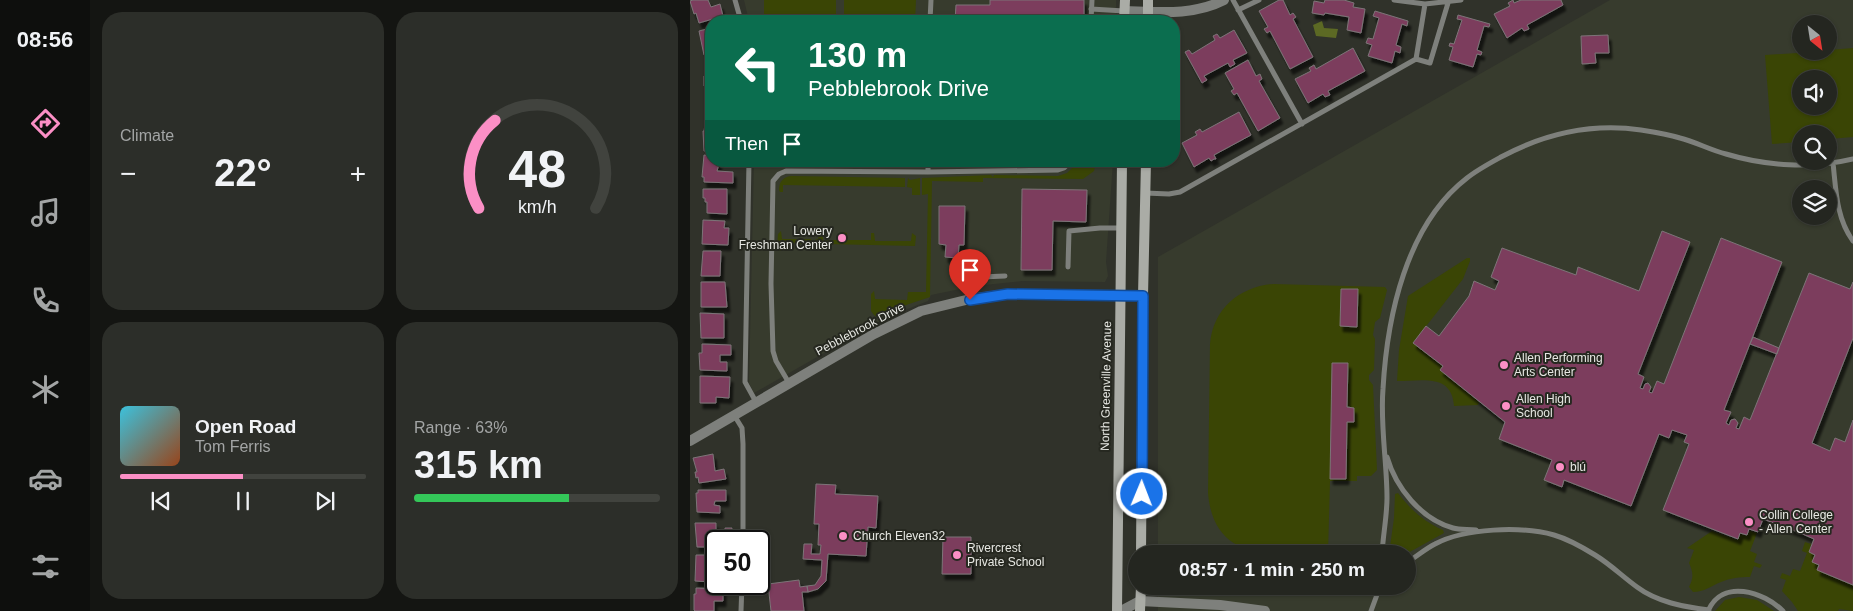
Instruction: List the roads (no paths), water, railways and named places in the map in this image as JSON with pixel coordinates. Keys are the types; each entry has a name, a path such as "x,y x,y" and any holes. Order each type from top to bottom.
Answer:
{"main road":[{"path":"1148,0 1148,15"},
{"name":"North Greenville Avenue","path":"1117,611 1122,167"},
{"path":"1141,545 1146,167"},
{"path":"1120,296 1143,296"}],"street":[{"path":"1154,15 1200,9 1224,0"},
{"path":"1125,11 1143,15"},
{"name":"Pebblebrook Drive","path":"690,440 889,326 934,308 1008,294 1120,296"},
{"path":"1121,611 1140,606 1220,605 1265,611"}],"lane":[{"path":"736,0 740,15"},
{"path":"930,15 931,0"},
{"path":"1091,15 1092,0"},
{"path":"1233,0 1302,124"},
{"path":"1238,10 1259,0"},
{"path":"1394,0 1425,4 1448,3 1461,0"},
{"path":"1145,193 1169,194 1180,192 1416,59 1430,63 1448,3"},
{"path":"1416,59 1425,4"},
{"path":"1091,9 1125,11"},
{"path":"1383,545 1387,498 1382,389 1391,321 1407,265 1421,234 1449,196 1466,179 1493,161 1522,146 1541,139 1575,131 1612,128 1630,128 1666,134 1725,154 1761,162 1792,164"},
{"path":"1837,162 1853,159"},
{"path":"749,167 745,382 756,402"},
{"path":"928,167 928,172"},
{"path":"789,383 776,361 773,351 771,284 773,181 779,174 786,171 928,172 1058,170 1065,167"},
{"path":"1834,170 1840,213 1845,228 1853,241"},
{"path":"1068,266 1069,231 1120,228"},
{"path":"981,277 1005,276"},
{"path":"734,415 742,428 744,444 743,530"},
{"path":"1384,442 1391,471 1407,496 1426,515 1453,528 1519,530 1554,535 1594,554 1638,588 1654,597 1674,604 1708,610 1711,604 1719,597 1738,591 1751,592 1762,596 1783,611"},
{"path":"1416,556 1435,544 1454,536 1482,530"},
{"path":"741,611 742,595"},
{"path":"1371,611 1376,595"}],"place":[{"name":"Lowery Freshman Center","path":"842,238"},
{"name":"Allen Performing Arts Center","path":"1504,365"},
{"name":"Allen High School","path":"1506,406"},
{"name":"blú","path":"1560,467"},
{"name":"Collin College - Allen Center","path":"1749,522"},
{"name":"Church Eleven32","path":"843,536"},
{"name":"Rivercrest Private School","path":"957,555"}]}
